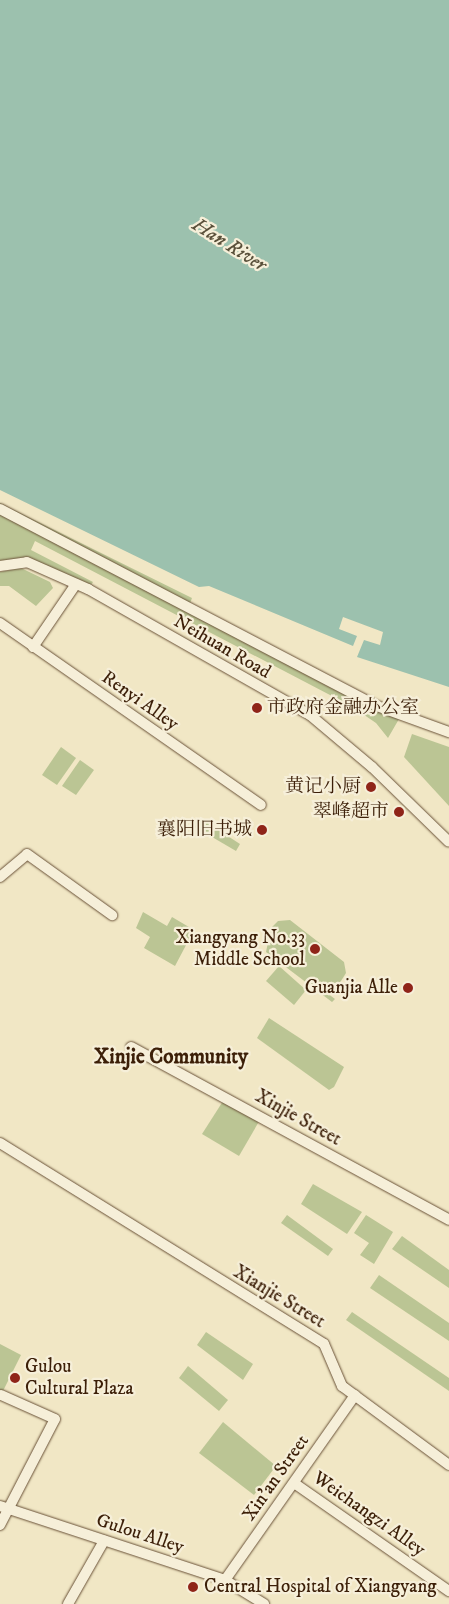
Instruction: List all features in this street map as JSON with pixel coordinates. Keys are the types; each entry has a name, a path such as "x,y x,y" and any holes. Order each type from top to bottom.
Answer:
{"street":[{"path":"0,509 377,706 449,732"},
{"name":"Neihuan Road","path":"0,566 27,562 76,584 310,715 372,767 449,842"},
{"path":"33,647 76,584"},
{"name":"Renyi Alley","path":"0,623 261,805"},
{"path":"0,877 27,854 112,916"},
{"name":"Xinjie Street","path":"131,1047 449,1220"},
{"name":"Xianjie Street","path":"0,1143 64,1186 324,1344 342,1386 449,1465"},
{"path":"0,1525 4,1508 55,1419 1,1395"},
{"name":"Xin'an Street","path":"225,1580 355,1395"},
{"name":"Weichangzi Alley","path":"294,1483 449,1591"},
{"name":"Gulou Alley","path":"4,1508 225,1580 264,1604"},
{"path":"68,1604 104,1541"}],"shaded area":[{"path":"0,503 192,598 189,606 399,719 388,738 376,723 351,706 35,541 31,550 93,582 88,589 27,562 0,566"},
{"path":"21,568 50,582 53,588 36,606 9,586 0,586 0,572"},
{"path":"412,734 449,747 449,806 404,757"},
{"path":"61,747 76,758 57,785 42,775"},
{"path":"80,760 94,770 76,795 62,786"},
{"path":"200,818 240,844 236,851 195,827"},
{"path":"143,912 167,926 172,917 194,930 175,966 144,948 150,937 136,928"},
{"path":"290,920 344,962 346,973 336,989 327,993 335,999 332,1002 266,952 271,928 278,921"},
{"path":"279,966 306,990 294,1005 266,981"},
{"path":"269,1018 344,1067 334,1087 329,1090 257,1038"},
{"path":"225,1098 261,1118 239,1156 202,1134"},
{"path":"313,1184 362,1212 347,1234 301,1204"},
{"path":"287,1215 333,1249 328,1256 281,1223"},
{"path":"366,1215 393,1232 374,1264 360,1255 369,1243 354,1233"},
{"path":"402,1236 449,1270 449,1288 392,1249"},
{"path":"379,1275 449,1323 449,1341 370,1288"},
{"path":"352,1312 449,1378 449,1391 346,1320"},
{"path":"206,1332 253,1364 243,1380 197,1345"},
{"path":"0,1344 21,1355 0,1397"},
{"path":"188,1366 228,1400 219,1411 179,1378"},
{"path":"223,1422 276,1466 254,1495 199,1453"}],"water":[{"name":"Han River","path":"0,0 449,0 449,687 357,657 364,640 380,645 383,632 343,617 339,629 357,636 353,646 209,586 199,587 0,490"}],"place":[{"name":"市政府金融办公室","path":"257,708"},
{"name":"黄记小厨","path":"371,787"},
{"name":"翠峰超市","path":"399,812"},
{"name":"襄阳旧书城","path":"262,830"},
{"name":"Xiangyang No.33 Middle School","path":"315,949"},
{"name":"Guanjia Alle","path":"408,988"},
{"name":"Gulou Cultural Plaza","path":"15,1378"},
{"name":"Central Hospital of Xiangyang","path":"193,1587"}],"district":[{"name":"Xinjie Community","path":"171,1057"}]}
